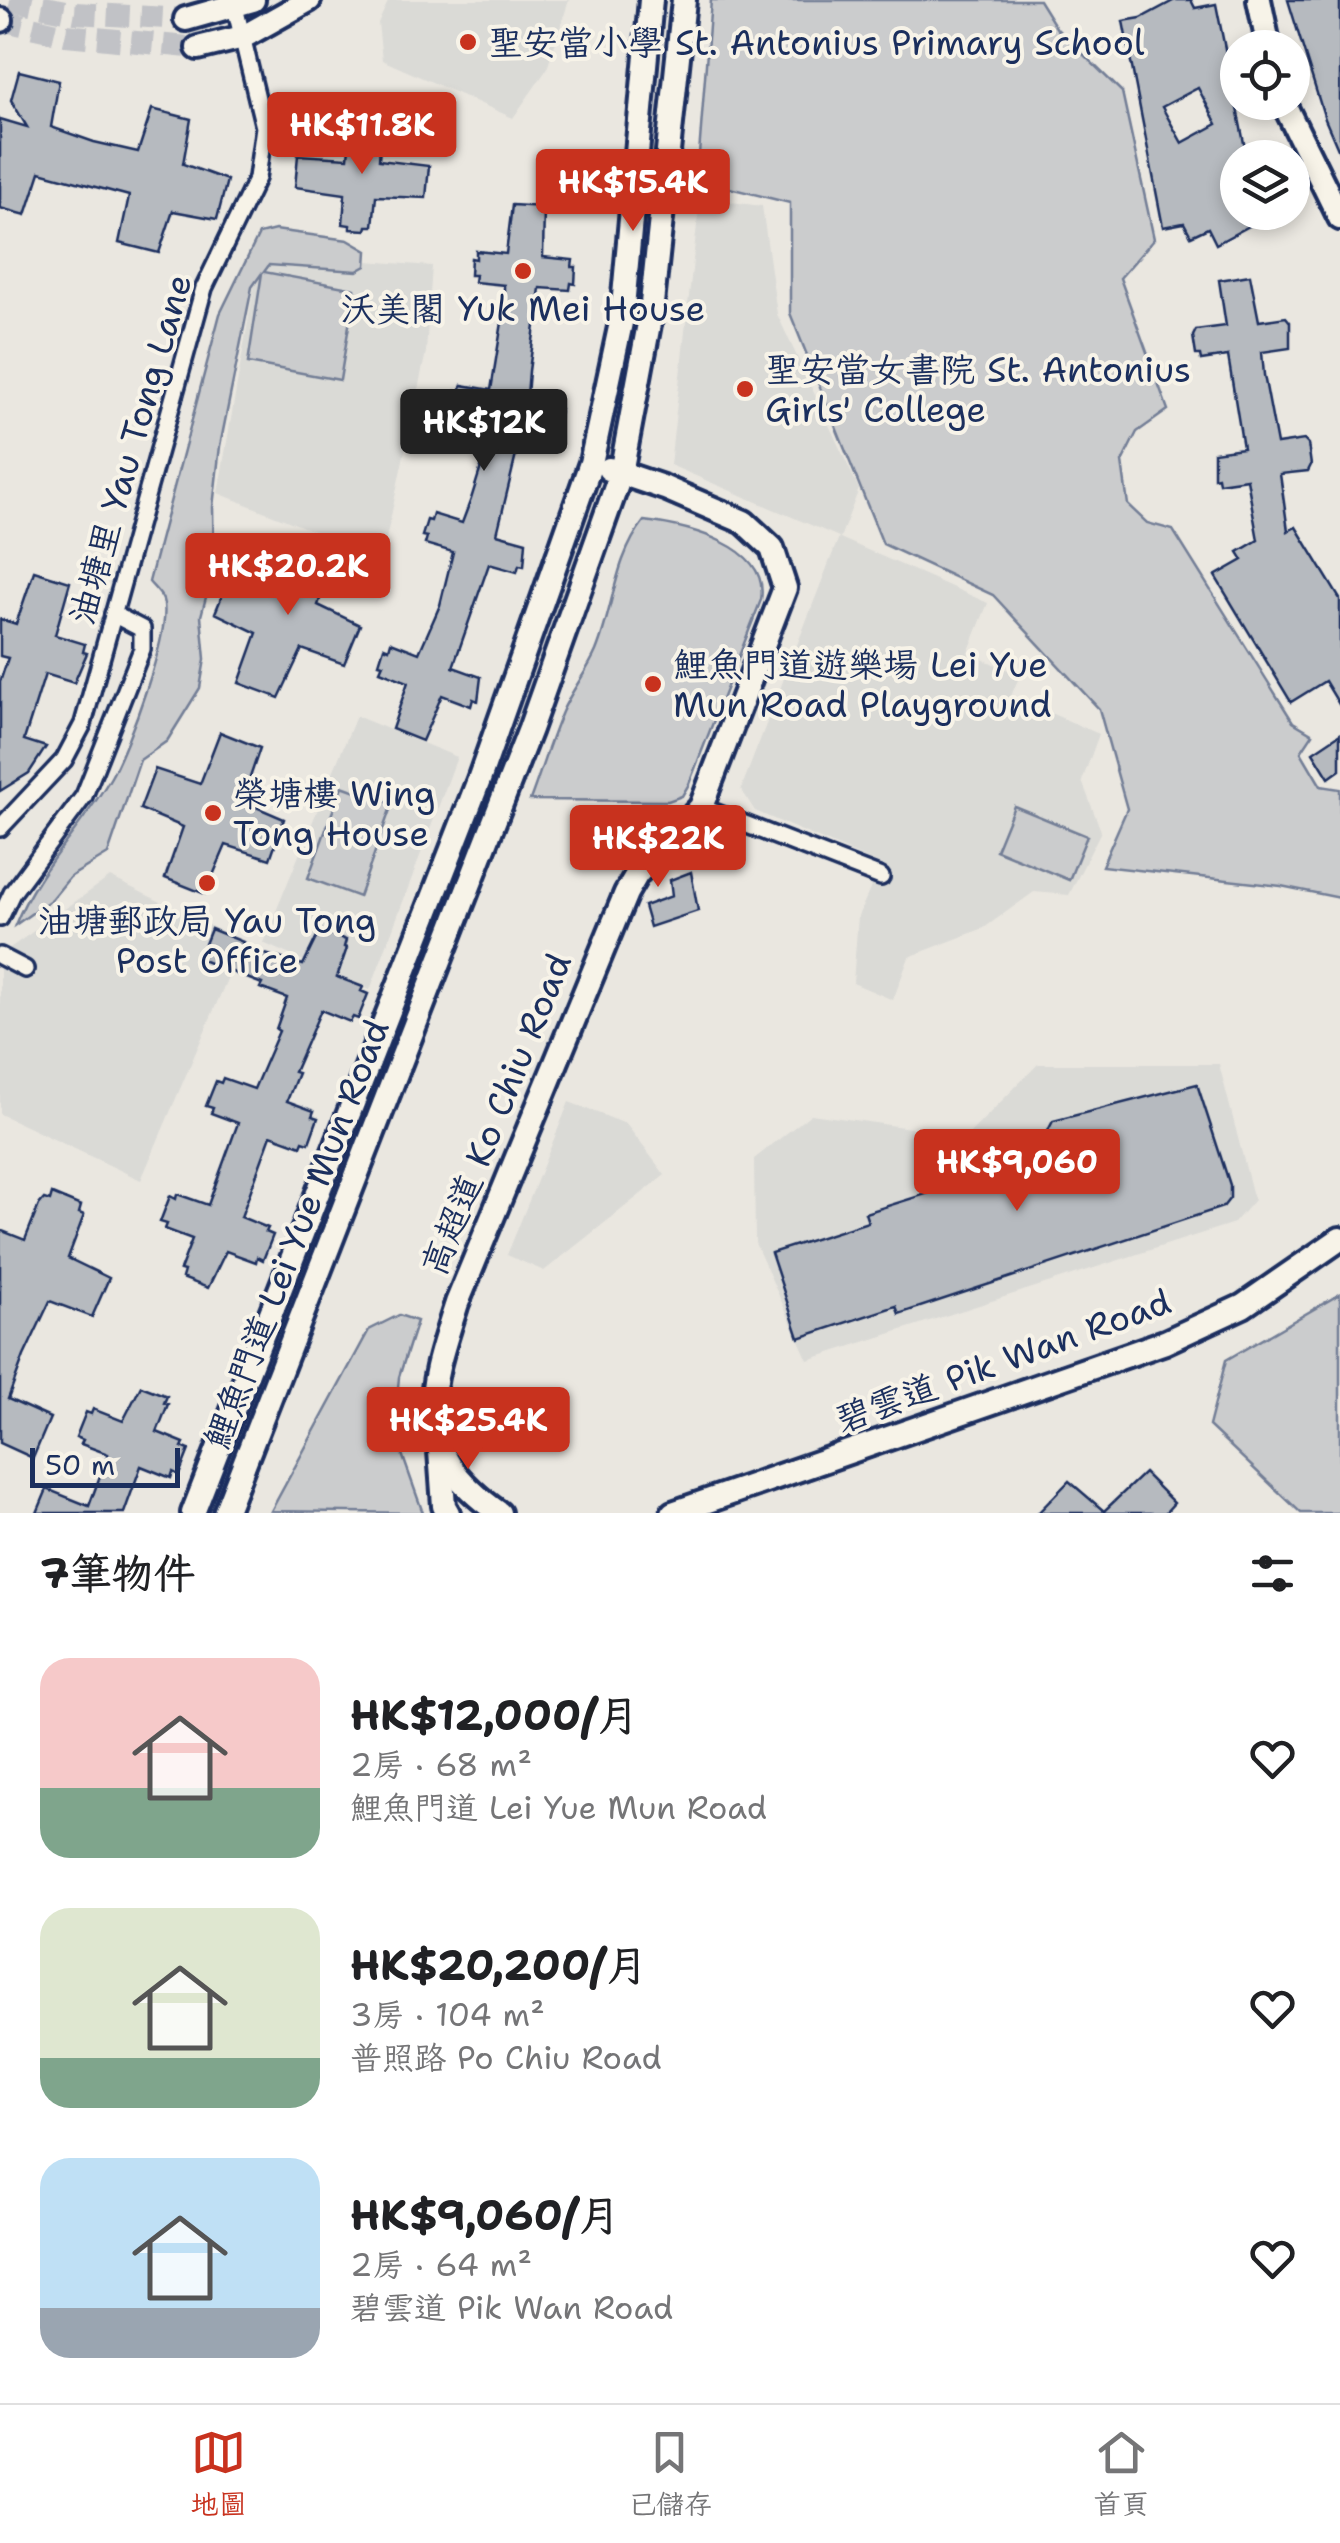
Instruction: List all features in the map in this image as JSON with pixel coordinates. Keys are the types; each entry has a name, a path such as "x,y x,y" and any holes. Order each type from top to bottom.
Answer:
{"main road":[{"path":"198,48 244,36 309,0"},
{"name":"鯉魚門道 Lei Yue Mun Road","path":"193,1513 479,780 591,463 622,318 652,0"},
{"name":"鯉魚門道 Lei Yue Mun Road","path":"225,1513 530,730 621,473 650,313 684,0"},
{"path":"1260,0 1265,30"},
{"path":"186,19 244,4"},
{"path":"1292,120 1340,218"},
{"name":"高超道 Ko Chiu Road","path":"499,1513 462,1482 440,1447 430,1391 471,1268 626,893 637,874 701,807 782,600 782,576 772,548 744,522 591,463"},
{"name":"碧雲道 Pik Wan Road","path":"673,1513 1165,1342 1243,1306 1340,1239"},
{"path":"440,1447 444,1506 448,1513"}],"street":[{"name":"油塘里 Yau Tong Lane","path":"0,828 64,760 83,724 204,288 257,178 264,127 244,36 244,4"},
{"path":"0,918 12,892 84,796 144,643 142,630 113,614"},
{"path":"701,807 881,876"},
{"path":"0,956 25,969"}],"shaded area":[{"name":"聖安當小學 St. Antonius Primary School","path":"389,0 569,0 547,69 513,118 382,60 378,23"},
{"path":"711,0 1039,0 1057,29 1122,92 1154,239 1120,278 1168,410 1137,432 1122,462 1128,505 1147,523 1173,530 1293,722 1313,734 1301,752 1321,786 1340,789 1340,898 1281,886 1102,866 1127,809 1099,709 993,595 883,544 790,313 790,203 697,180"},
{"path":"700,198 762,206 777,314 859,489 840,538 988,603 968,653 1020,675 1011,696 1099,734 1082,781 1101,831 1069,895 1034,892 984,928 909,957 893,1000 853,983 858,916 881,865 755,811 741,789 839,537 670,465"},
{"path":"275,230 348,240 367,251 366,266 357,271 269,265 264,272 355,289 340,380 248,363 262,273 252,287 220,446 213,507 214,567 201,616 205,659 200,688 167,741 140,760 108,854 70,877 52,899 15,925 35,885 111,777 137,716 155,661 164,614 162,598 149,582 220,314 259,234"},
{"path":"260,253 432,266 426,352 382,558 218,493"},
{"name":"鯉魚門道遊樂場 Lei Yue Mun Road Playground","path":"644,521 722,542 752,565 760,581 761,600 689,784 682,796 668,801 530,800 562,712 596,651 626,551"},
{"path":"356,716 457,757 370,990 263,943"},
{"path":"342,786 392,804 359,897 308,878"},
{"path":"1014,806 1087,836 1069,880 996,850"},
{"path":"110,877 243,942 141,1180 0,1114 0,955"},
{"path":"1038,1064 1219,1064 1254,1200 1234,1223 808,1360 755,1243 754,1159 811,1114 967,1136"},
{"path":"569,1102 626,1124 665,1175 544,1271 507,1255"},
{"path":"1340,1294 1340,1513 1301,1513 1209,1426 1226,1360"},
{"path":"399,1315 417,1321 399,1377 395,1421 400,1425 402,1454 423,1513 271,1511 369,1330"}],"building":[{"path":"1175,0 1191,0 1195,8 1216,4 1221,30 1220,120 1239,120 1243,140 1220,140 1220,230 1242,230 1216,244 1208,228 1191,236 1184,223 1163,227 1123,21 1141,18","holes":["1198,88 1217,124 1182,143 1162,107"]},
{"path":"1288,0 1340,0 1340,154 1310,71 1310,30 1297,30"},
{"path":"19,71 59,81 51,127 94,142 138,152 152,109 191,119 183,164 227,180 217,219 173,211 159,253 119,243 129,196 40,172 26,215 0,208 0,119 27,127 11,100"},
{"path":"358,124 381,130 379,160 429,166 426,198 376,196 373,226 366,230 350,229 350,225 343,224 345,194 295,187 298,155 348,158 351,128 358,128"},
{"path":"512,205 544,207 543,257 573,260 572,267 576,267 575,284 571,283 570,290 540,288 529,371 527,396 557,401 558,425 554,424 553,431 523,426 497,534 526,542 524,566 519,565 517,572 489,564 453,667 481,677 478,701 473,699 471,706 442,695 422,741 392,729 408,682 380,671 383,664 379,663 384,647 389,649 391,642 419,653 440,605 453,552 425,544 427,537 422,536 427,520 431,521 433,514 462,523 481,467 486,420 457,415 456,391 460,392 462,385 491,390 504,310 504,285 474,282 475,275 470,275 471,258 476,259 476,251 506,254"},
{"path":"1250,275 1259,321 1286,317 1290,322 1290,348 1262,352 1264,375 1277,444 1304,440 1308,444 1308,471 1280,474 1288,531 1296,527 1340,599 1340,706 1325,681 1291,702 1215,576 1243,560 1238,552 1258,540 1247,479 1219,483 1218,477 1214,478 1214,452 1243,448 1228,356 1201,360 1196,355 1193,336 1196,330 1226,326 1219,280"},
{"path":"297,538 337,553 318,605 360,625 344,664 302,649 279,698 239,683 257,633 215,613 231,574 274,589"},
{"path":"34,571 70,582 55,635 85,644 83,652 87,653 74,683 45,674 24,740 46,747 29,773 0,791 0,682 8,658 0,656 0,619 16,624"},
{"name":"榮塘樓 Wing Tong House","path":"220,732 260,748 242,801 284,819 270,859 226,845 205,894 165,878 183,827 140,809 155,769 200,784"},
{"path":"1340,734 1340,770 1329,778 1313,752"},
{"path":"691,872 698,911 650,927 644,906 672,896 670,880"},
{"path":"211,929 243,942 241,947 303,965 320,930 346,940 337,977 363,987 361,991 368,994 358,1019 353,1017 350,1022 321,1010 294,1072 298,1073 287,1101 314,1111 312,1116 318,1118 309,1143 303,1141 301,1146 271,1135 241,1217 268,1228 266,1232 273,1235 263,1260 257,1257 256,1262 226,1251 208,1288 182,1278 184,1271 180,1270 192,1239 165,1229 167,1224 160,1222 170,1196 176,1199 177,1194 208,1205 238,1123 211,1113 213,1108 206,1106 216,1081 221,1083 223,1078 254,1089 279,1031 276,1029 287,998 199,959"},
{"path":"1197,1084 1230,1185 1230,1198 1223,1207 899,1314 896,1306 799,1338 771,1253 868,1222 865,1213 1025,1163 1040,1146 1053,1121"},
{"path":"52,1194 81,1206 79,1213 84,1215 68,1258 109,1278 92,1317 50,1301 24,1356 8,1399 50,1418 33,1458 0,1443 0,1230 25,1240 39,1205 44,1199 50,1201"},
{"path":"141,1386 167,1396 164,1403 168,1404 157,1432 184,1443 182,1447 189,1450 179,1475 173,1472 171,1478 141,1466 124,1513 37,1513 47,1489 89,1506 108,1454 81,1444 83,1440 76,1437 86,1412 91,1414 93,1409 123,1421"},
{"path":"1144,1473 1174,1503 1165,1513 1038,1513 1069,1481 1104,1511"}],"tunnel":[{"path":"10,0 75,13 186,19"},
{"path":"1,20 66,35 198,48"}],"place":[{"name":"聖安當小學 St. Antonius Primary School","path":"468,42"},
{"name":"沃美閣 Yuk Mei House","path":"523,271"},
{"name":"聖安當女書院 St. Antonius Girls' College","path":"745,389"},
{"name":"鯉魚門道遊樂場 Lei Yue Mun Road Playground","path":"653,684"},
{"name":"榮塘樓 Wing Tong House","path":"213,813"},
{"name":"油塘郵政局 Yau Tong Post Office","path":"207,883"}]}
